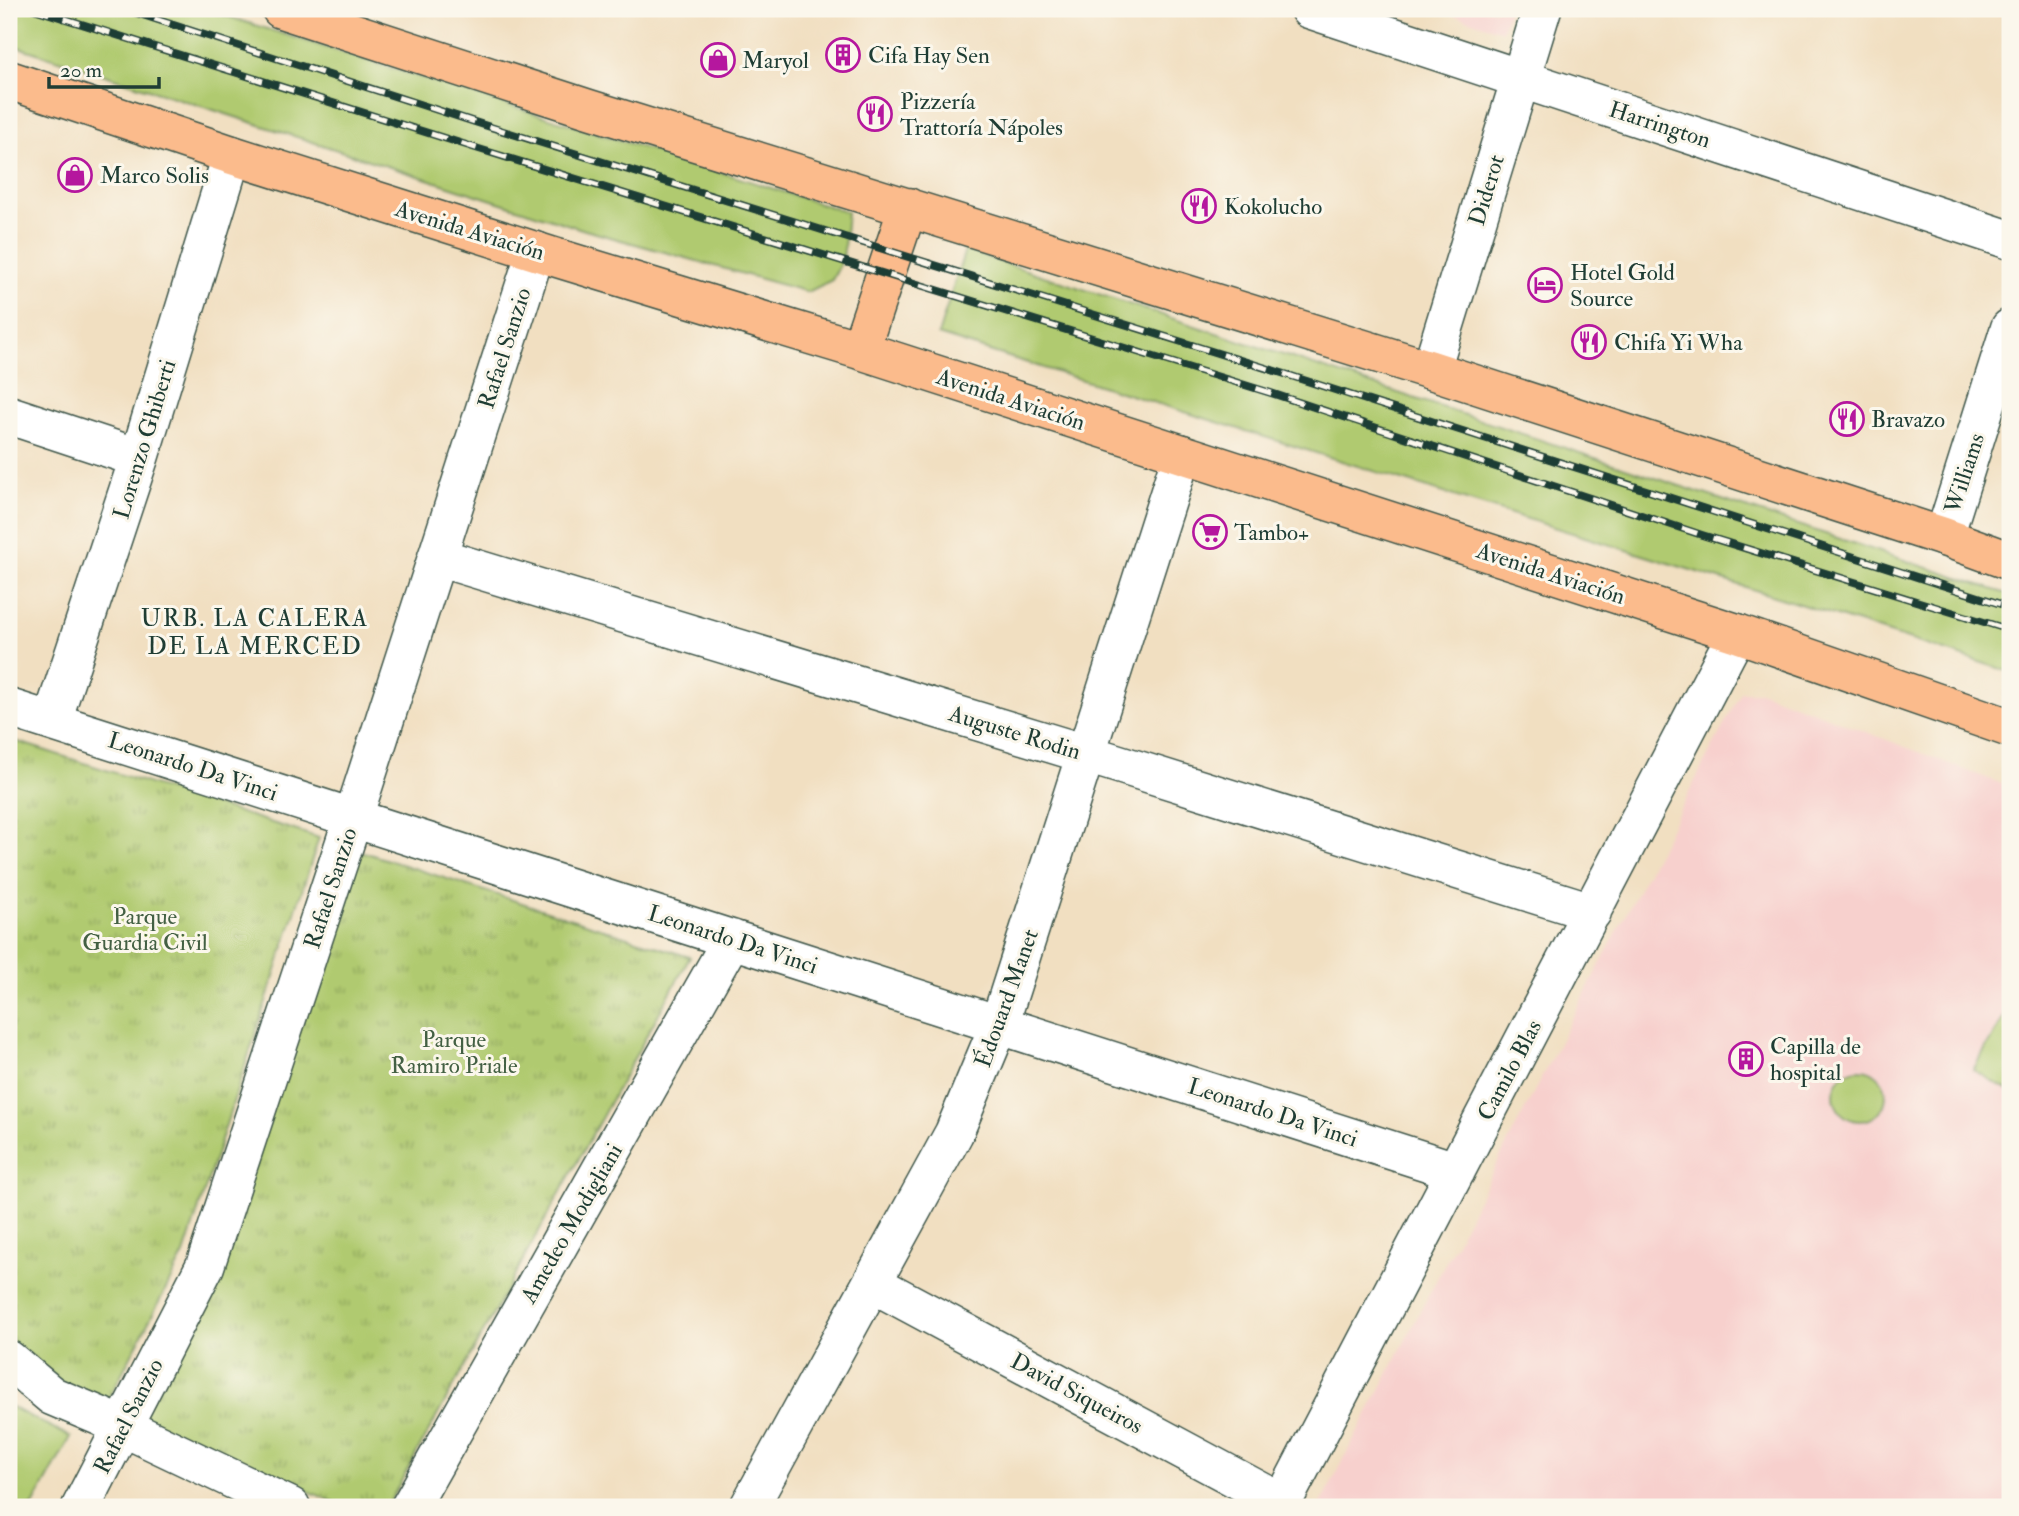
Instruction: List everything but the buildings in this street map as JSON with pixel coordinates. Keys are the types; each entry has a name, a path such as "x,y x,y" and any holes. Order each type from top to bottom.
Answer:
{"main road":[{"path":"281,9 603,113 1431,370 1944,537 2010,561"},
{"name":"Avenida Aviación","path":"9,80 232,155 860,350 1737,633 2010,728"},
{"path":"860,350 908,206"}],"street":[{"name":"Harrington","path":"1309,9 2010,240"},
{"name":"Diderot","path":"1431,370 1542,9"},
{"name":"Lorenzo Ghiberti","path":"52,721 139,458 232,155"},
{"name":"Rafael Sanzio","path":"81,1507 205,1266 536,251"},
{"name":"Williams","path":"1944,537 2010,328"},
{"path":"9,415 139,458"},
{"name":"Édouard Manet","path":"749,1507 954,1133 999,1025 1182,454"},
{"name":"Auguste Rodin","path":"437,557 1087,754 1592,912"},
{"name":"Camilo Blas","path":"1281,1505 1737,633"},
{"name":"Leonardo Da Vinci","path":"9,708 1456,1171"},
{"name":"Amedeo Modigliani","path":"410,1507 732,939"},
{"name":"David Siqueiros","path":"872,1283 1281,1505"},
{"path":"9,1360 52,1396 122,1426 291,1507"}],"shaded area":[{"path":"1436,9 1509,9 1502,31"},
{"path":"1741,692 1762,692 2010,787 2010,1507 1319,1507"}],"green space":[{"path":"9,9 204,9 847,212 843,259 832,280 808,292 585,230 9,44"},
{"path":"965,250 2010,595 2010,672 938,335"},
{"name":"Parque Guardia Civil","path":"9,739 319,838 184,1254 105,1406 40,1372 9,1337"},
{"name":"Parque Ramiro Priale","path":"351,848 690,957 387,1507 346,1507 137,1419"},
{"path":"2010,1006 2010,1091 1973,1070"},
{"path":"1860,1069 1870,1071 1878,1077 1884,1085 1884,1105 1878,1113 1870,1119 1860,1121 1850,1119 1842,1113 1836,1105 1834,1095 1836,1085 1842,1077 1850,1071"},
{"path":"9,1406 71,1437 32,1507 9,1507"}],"railway":[{"path":"34,9 1271,393 1702,535 2010,630"},
{"path":"124,9 484,125 1285,374 2010,607"}],"place":[{"name":"Cifa Hay Sen","path":"843,55"},
{"name":"Maryol","path":"718,60"},
{"name":"Pizzería Trattoría Nápoles","path":"875,114"},
{"name":"Marco Solis","path":"75,175"},
{"name":"Kokolucho","path":"1199,206"},
{"name":"Hotel Gold Source","path":"1545,285"},
{"name":"Chifa Yi Wha","path":"1589,342"},
{"name":"Bravazo","path":"1847,419"},
{"name":"Tambo+","path":"1210,532"},
{"name":"Capilla de hospital","path":"1746,1059"}],"district":[{"name":"URB. LA CALERA DE LA MERCED","path":"255,632"}]}
